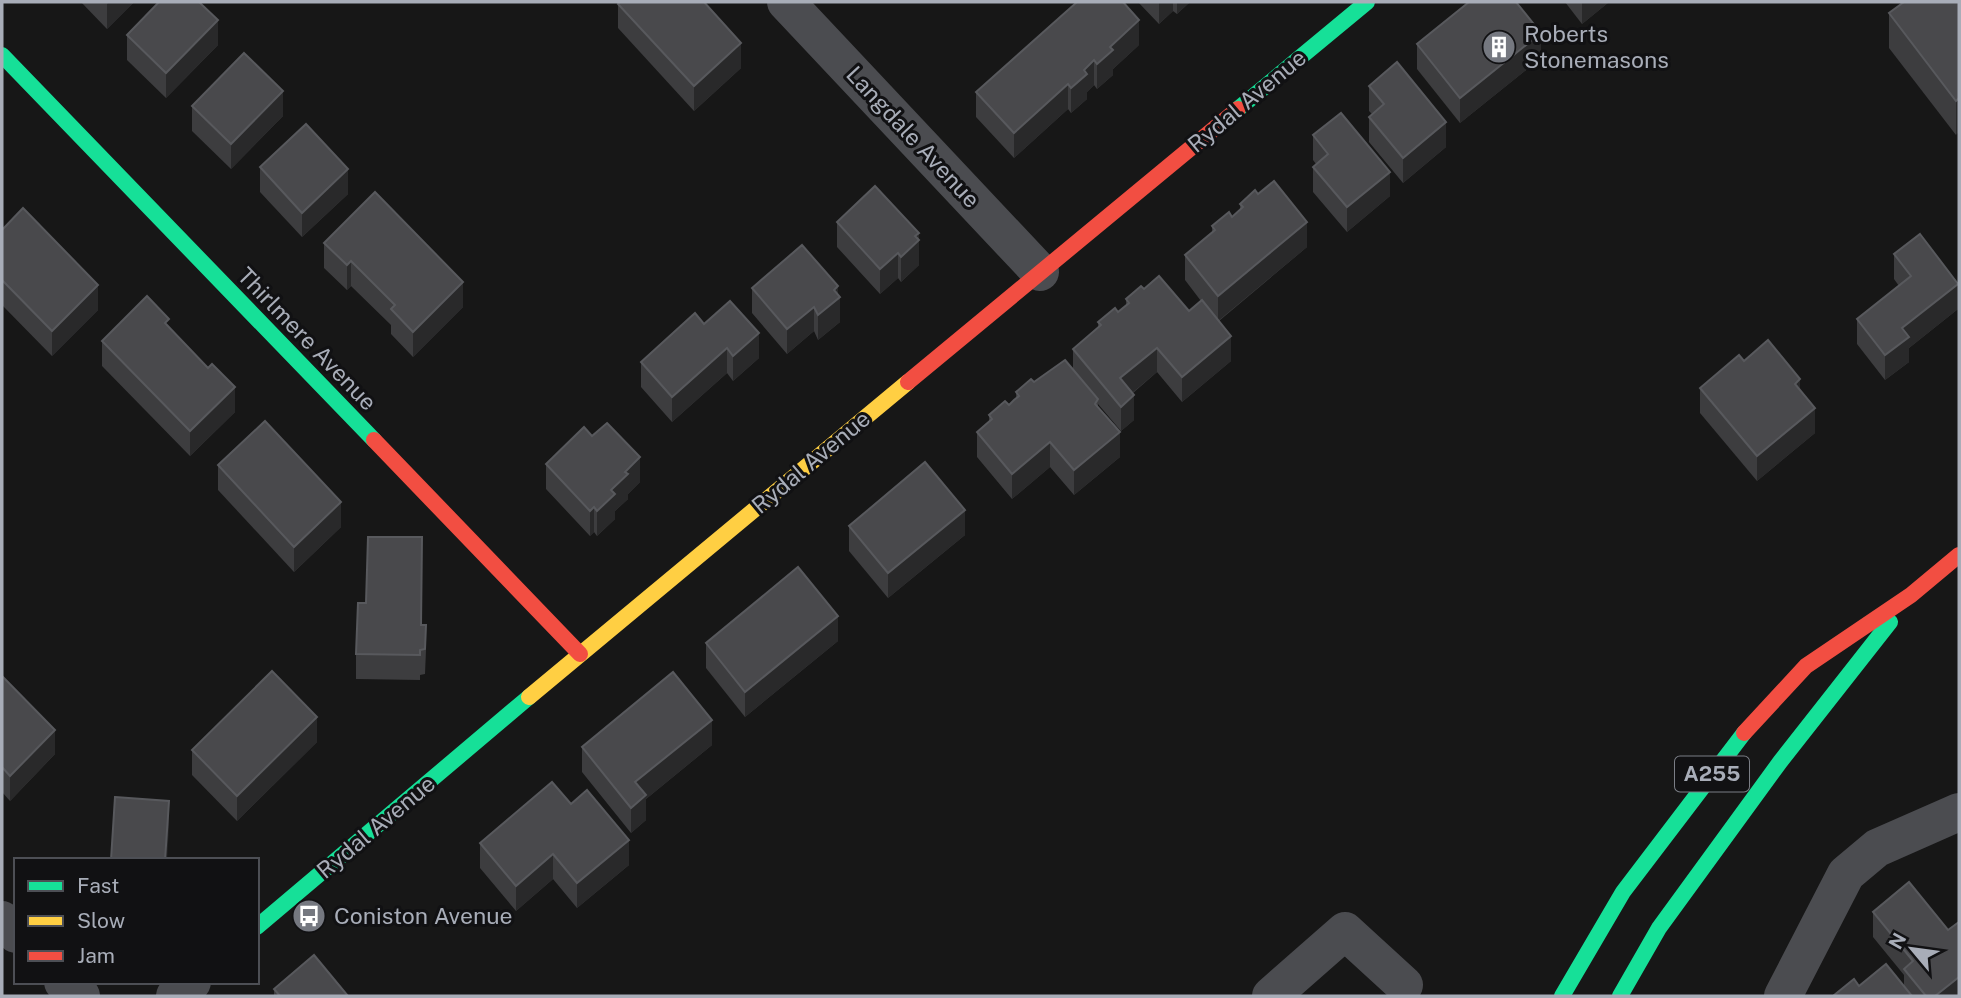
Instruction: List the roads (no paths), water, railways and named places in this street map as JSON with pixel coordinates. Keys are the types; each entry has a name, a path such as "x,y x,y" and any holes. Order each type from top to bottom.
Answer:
{"street":[{"name":"Langdale Avenue","path":"786,2 1040,272"},
{"name":"Rydal Avenue","path":"259,925 580,654 1367,2"},
{"name":"Thirlmere Avenue","path":"2,55 580,654"},
{"name":"A255","path":"1562,996 1623,892 1745,731 1806,666 1910,595 1958,558"},
{"name":"A255","path":"1620,996 1659,928 1780,762 1910,595"},
{"path":"1783,996 1846,874 1877,848 1959,812"},
{"path":"1270,996 1345,931 1404,985"},
{"path":"66,984 81,996"},
{"path":"175,996 190,984"}],"place":[{"name":"Roberts Stonemasons","path":"1499,47"},
{"name":"Coniston Avenue","path":"309,916"}]}
